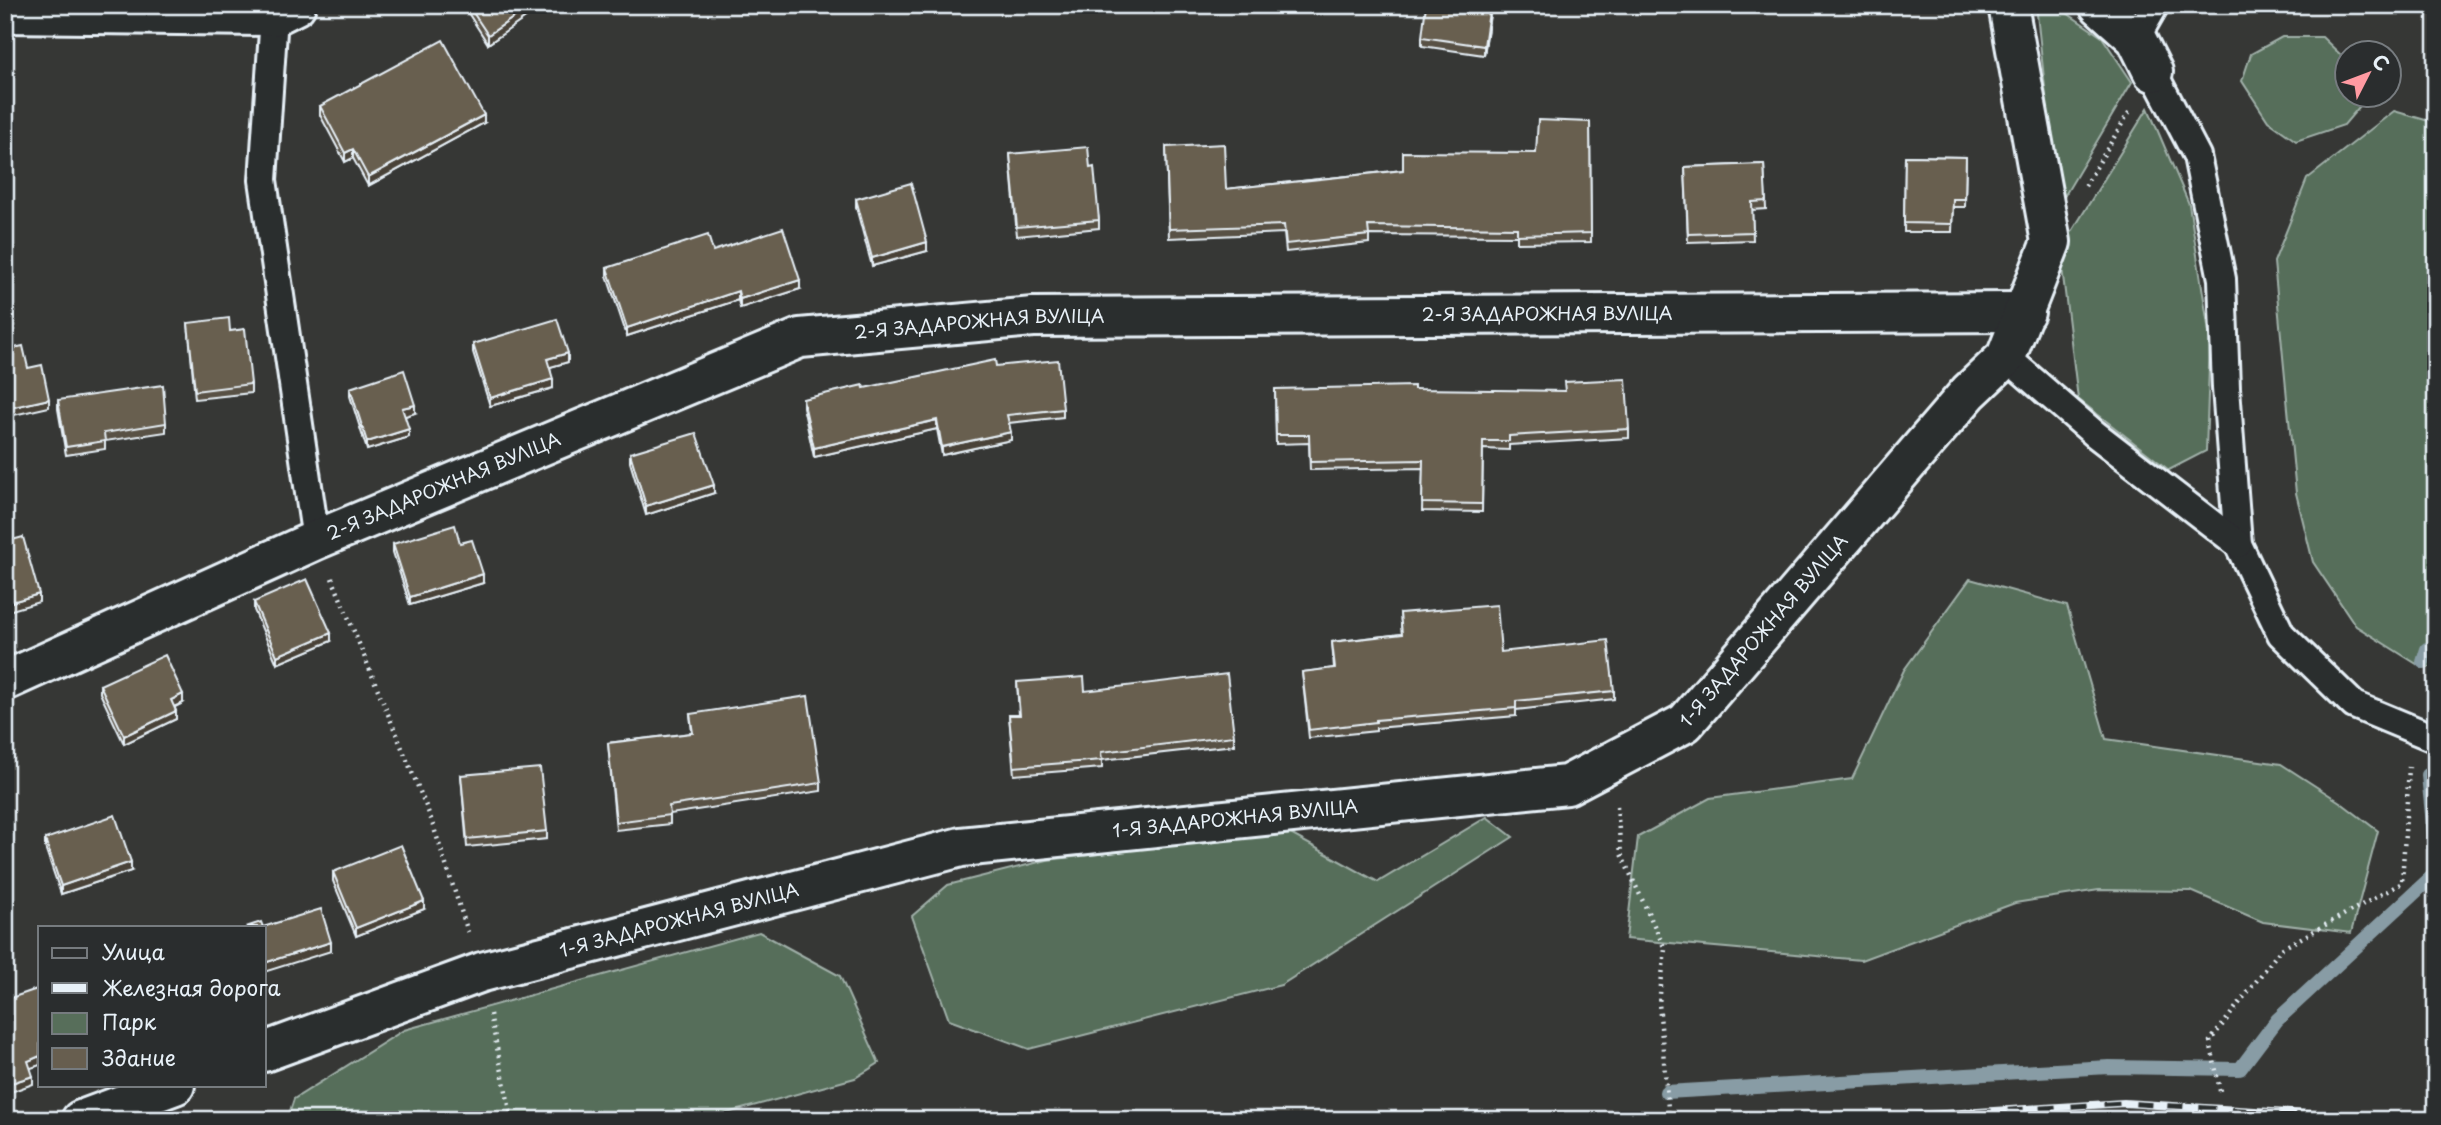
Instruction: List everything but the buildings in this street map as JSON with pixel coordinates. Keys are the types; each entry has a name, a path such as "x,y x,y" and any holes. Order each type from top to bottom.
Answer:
{"street":[{"path":"2008,5 2051,242"},
{"path":"2099,5 2146,21 2152,72"},
{"path":"5,13 285,11"},
{"name":"1-Я ЗАДАРОЖНАЯ ВУЛІЦА","path":"266,1051 482,972 961,847 1567,785 1685,723 1969,393 2006,357 2051,242"},
{"name":"2-Я ЗАДАРОЖНАЯ ВУЛІЦА","path":"5,681 316,541 800,338 1033,317 2025,312"},
{"path":"81,1120 172,1086"}],"lane":[{"path":"285,11 263,180 316,541"},
{"path":"2152,72 2197,156 2222,279 2226,388 2238,544 2281,634 2354,705 2436,738"},
{"path":"2006,357 2095,434 2238,544"}],"path":[{"path":"2051,242 2152,72"},
{"path":"316,541 430,816 482,972 512,1120"},
{"path":"2220,1091 2210,1041 2281,949 2402,883 2408,801 2409,728"},
{"path":"1613,761 1621,854 1665,948 1659,1003 1669,1120"}],"green space":[{"path":"2036,5 2055,5 2102,37 2132,82 2058,207"},
{"path":"2282,37 2322,37 2332,47 2332,108 2358,108 2344,125 2296,141 2268,121 2242,81 2251,54"},
{"path":"2148,108 2189,204 2210,338 2206,451 2169,470 2078,399 2060,251"},
{"path":"2394,111 2436,123 2436,666 2423,668 2356,626 2313,562 2296,493 2274,262 2307,179"},
{"path":"1970,579 2067,606 2106,739 2281,764 2340,802 2378,831 2351,933 2263,922 2191,891 2099,890 2015,903 1861,960 1626,939 1638,837 1710,798 1852,779 1904,670"},
{"path":"1487,817 1513,837 1281,985 1029,1049 949,1020 912,916 948,885 1047,860 1287,832 1378,882"},
{"path":"759,932 840,976 879,1063 855,1078 720,1115 715,1120 287,1120 294,1099 404,1030"}],"waterway":[{"path":"2423,662 2427,649"},
{"path":"2428,775 2436,854"},
{"path":"1666,1092 2109,1067 2240,1069 2277,1020 2436,873"}],"railway":[{"path":"1848,1120 2124,1103 2404,1120"}]}
